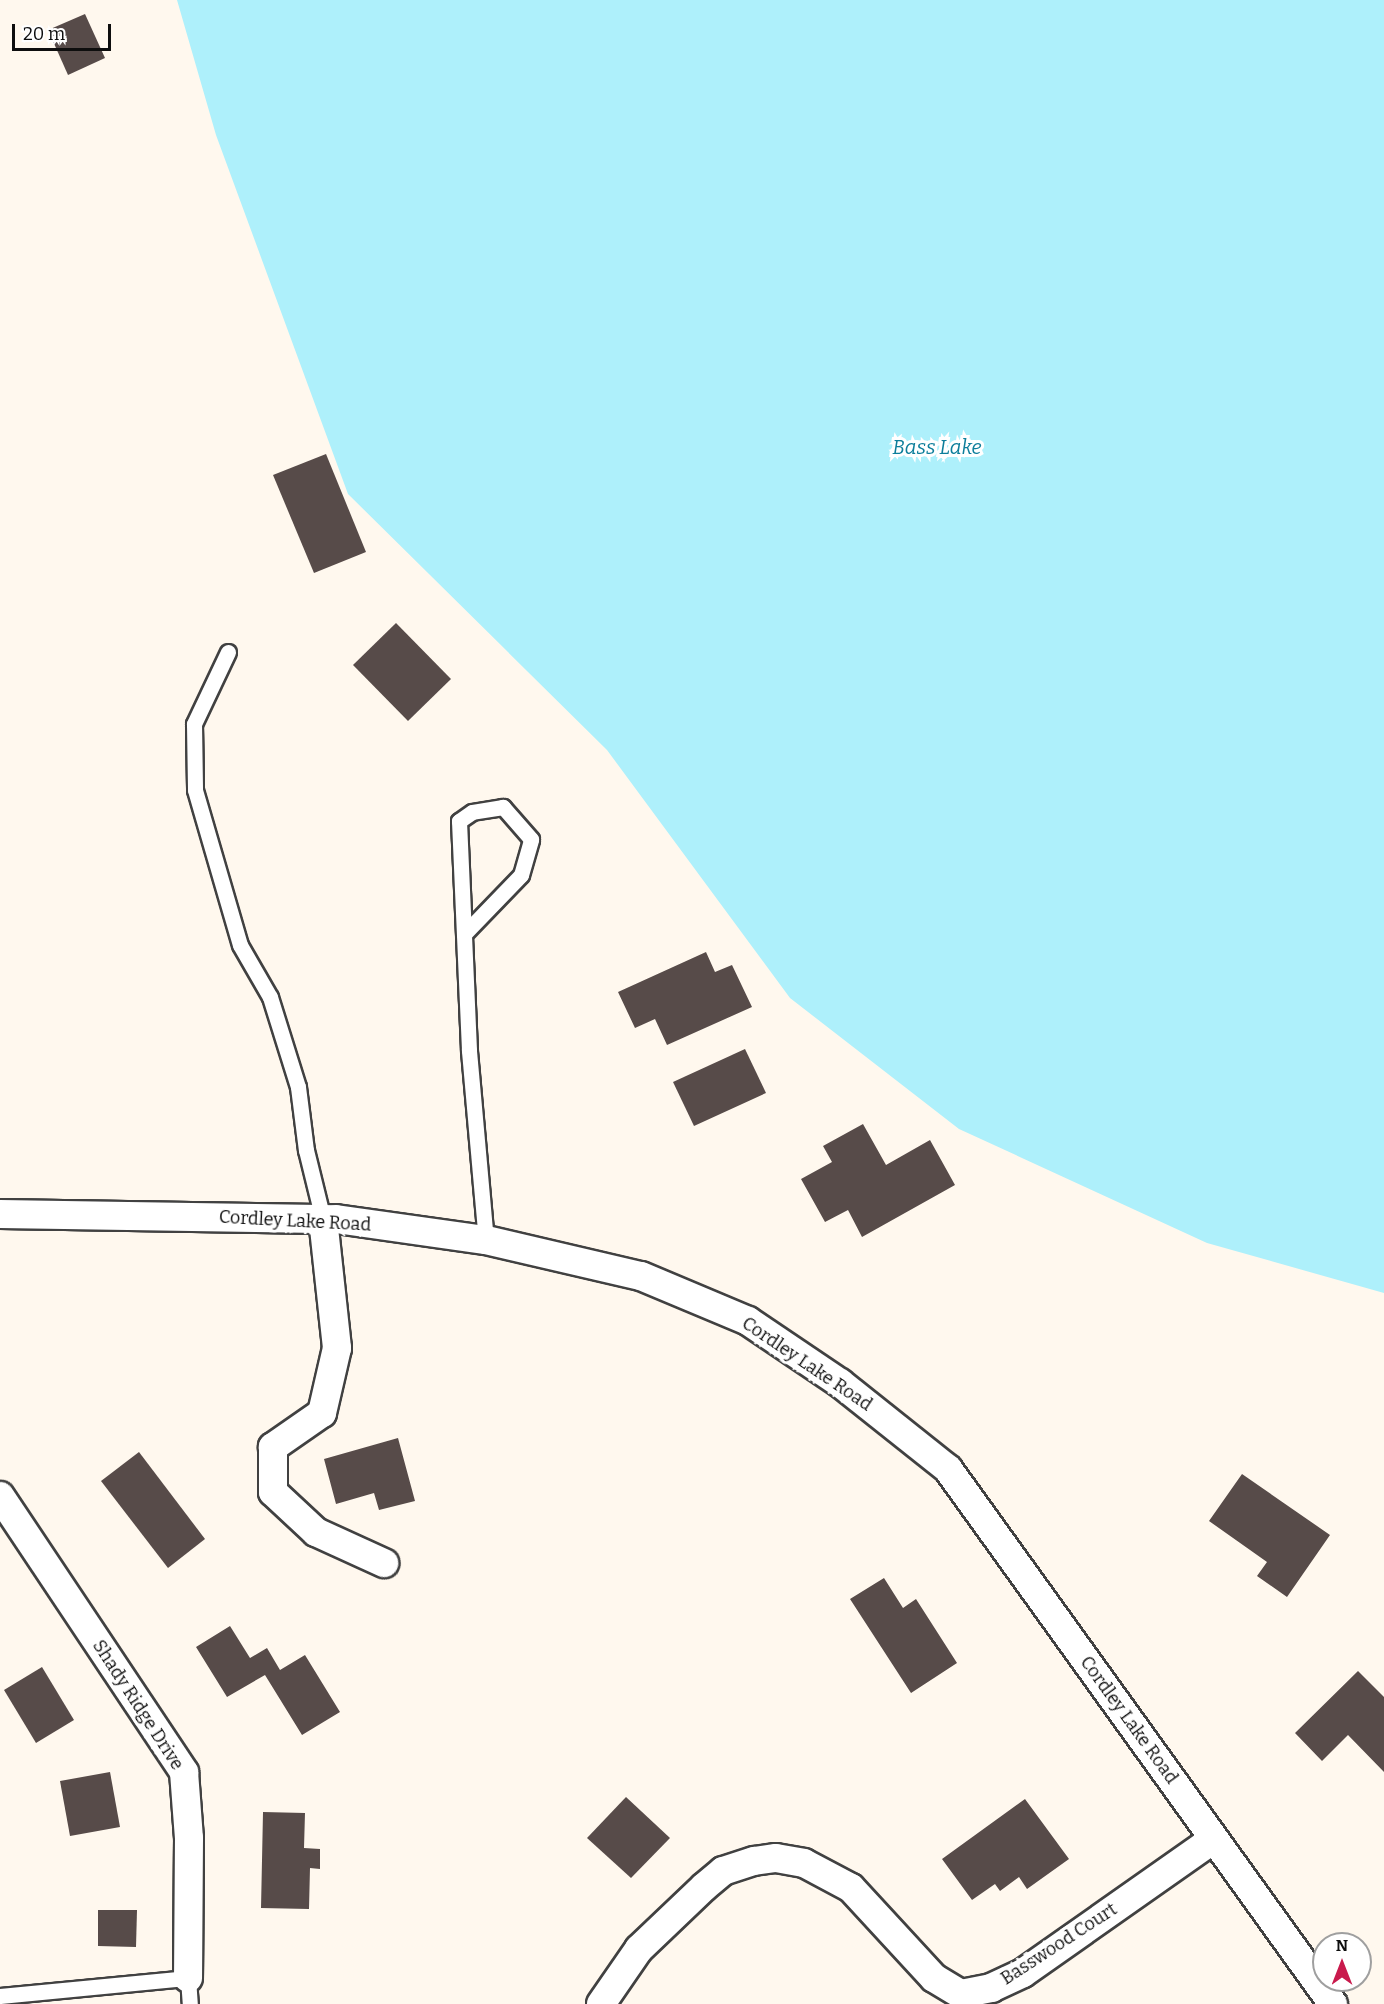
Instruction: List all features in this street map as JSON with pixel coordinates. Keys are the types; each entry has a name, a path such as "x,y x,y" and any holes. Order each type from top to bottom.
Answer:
{"street":[{"name":"Cordley Lake Road","path":"0,1214 323,1219 486,1240 642,1276 748,1321 840,1383 948,1469 1333,2004"},
{"path":"323,1219 337,1348 322,1413 273,1447 273,1492 316,1532 384,1563"},
{"name":"Shady Ridge Drive","path":"0,1496 184,1772 189,1838 189,1991"},
{"name":"Basswood Court","path":"601,2004 639,1949 704,1887 723,1871 754,1861 776,1858 804,1863 851,1888 934,1978 961,1994 991,1988 1023,1973 1214,1839"}],"lane":[{"path":"228,652 194,724 195,790 240,945 270,997 298,1087 306,1150 323,1219"},
{"path":"464,934 521,875 531,839 503,807 472,812 459,821 470,1073 486,1240"},
{"path":"0,1996 189,1991"}],"water":[{"name":"Bass Lake","path":"177,0 1384,0 1384,1293 1207,1243 959,1129 790,998 607,750 348,494 216,135"}],"building":[{"path":"85,14 105,58 68,75 48,30"},
{"path":"326,454 366,552 314,573 273,475"},
{"path":"396,623 451,679 408,721 353,665"},
{"path":"706,952 715,972 732,965 752,1007 667,1045 655,1019 635,1028 618,992"},
{"path":"745,1049 766,1093 694,1126 673,1082"},
{"path":"863,1124 886,1165 930,1140 955,1185 862,1237 848,1210 825,1222 801,1179 832,1162 823,1146"},
{"path":"398,1438 415,1501 379,1510 374,1493 336,1504 324,1459"},
{"path":"139,1452 205,1539 168,1568 101,1481"},
{"path":"1242,1474 1330,1535 1287,1597 1257,1576 1267,1562 1209,1521"},
{"path":"884,1578 903,1608 916,1599 957,1663 911,1693 850,1599"},
{"path":"230,1626 250,1658 267,1648 280,1670 305,1655 340,1712 302,1735 265,1675 227,1697 196,1647"},
{"path":"42,1667 74,1720 36,1743 4,1690"},
{"path":"1358,1671 1384,1697 1384,1772 1348,1735 1322,1761 1295,1733"},
{"path":"110,1772 120,1827 70,1836 60,1781"},
{"path":"626,1797 670,1838 631,1878 587,1838"},
{"path":"1025,1799 1069,1859 1027,1889 1019,1877 1000,1891 995,1884 972,1900 942,1859"},
{"path":"263,1812 305,1813 304,1848 320,1849 320,1869 310,1868 309,1909 261,1908"},
{"path":"98,1910 137,1910 136,1947 98,1946"}]}
